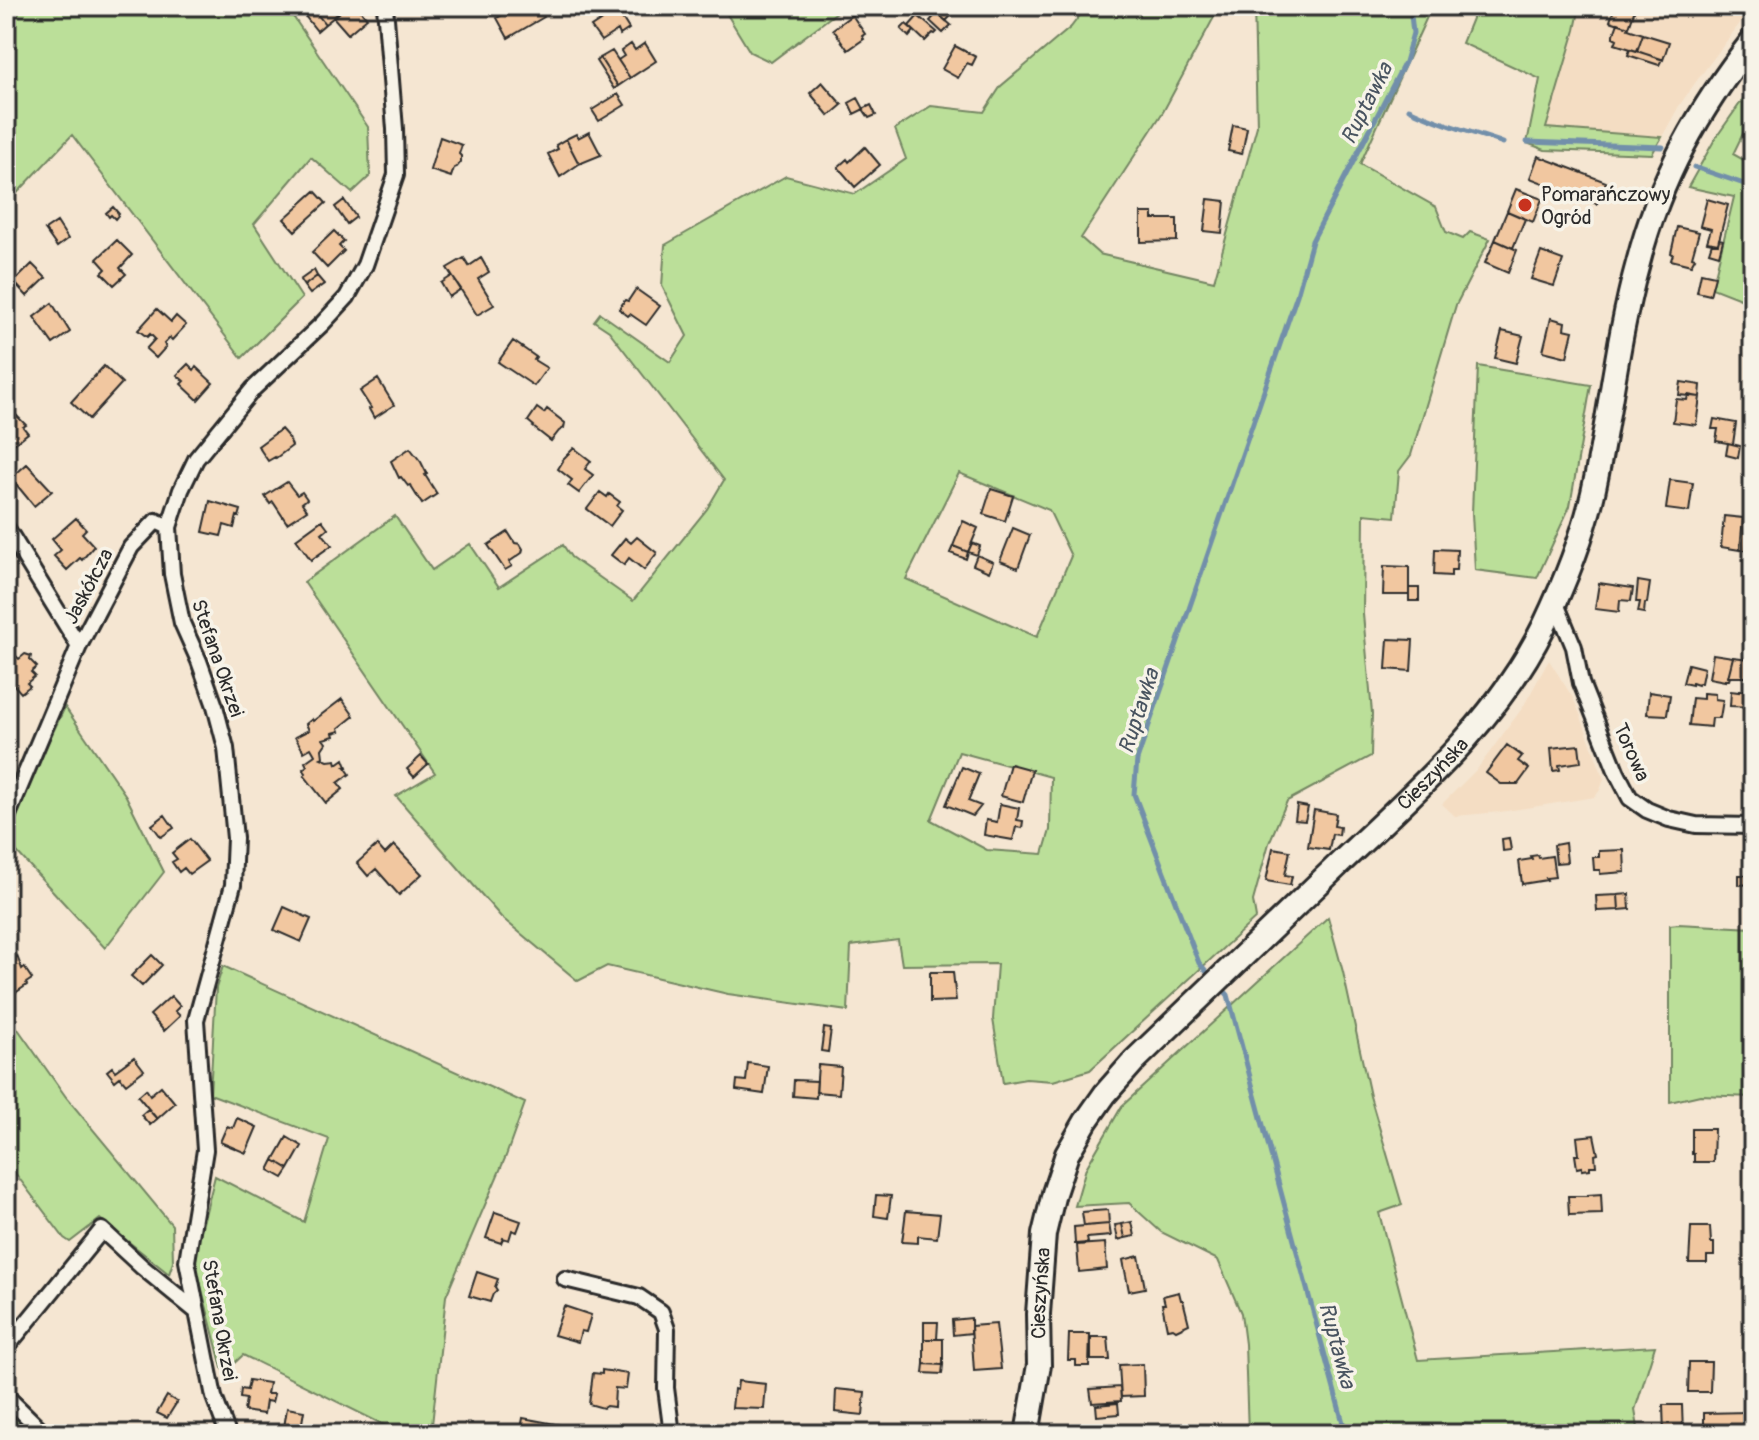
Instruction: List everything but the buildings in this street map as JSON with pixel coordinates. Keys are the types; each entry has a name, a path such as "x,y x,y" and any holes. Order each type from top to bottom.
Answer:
{"main road":[{"name":"Cieszyńska","path":"1027,1434 1039,1365 1038,1314 1044,1234 1067,1154 1105,1094 1135,1060 1457,749 1499,698 1531,651 1580,538 1592,496 1637,263 1654,211 1668,174 1702,111 1753,40"}],"street":[{"name":"Stefana Okrzei","path":"228,1434 214,1397 187,1261 205,1150 196,1020 233,885 235,838 226,748 205,676 182,623 172,574 169,527 181,490 196,459 253,389 347,297 365,265 396,175 385,6"},
{"name":"Jaskółcza","path":"6,820 79,646 131,547 156,521 169,527"},
{"name":"Jaskółcza","path":"6,527 79,646"},
{"name":"Torowa","path":"1555,601 1574,647 1581,683 1630,798 1647,810 1669,819 1696,825 1753,826"},
{"path":"6,1348 102,1230 196,1311"},
{"path":"565,1279 639,1297 661,1312 667,1329 666,1388 672,1434"},
{"path":"6,1396 45,1434"}],"shaded area":[{"path":"1580,6 1753,6 1679,106 1662,137 1545,128"},
{"path":"1549,660 1580,714 1604,779 1600,790 1595,797 1455,816 1442,804 1478,768 1523,707"}],"green space":[{"path":"6,6 286,6 368,127 370,176 352,193 311,157 254,224 302,298 242,358 72,135 6,205"},
{"path":"722,6 845,6 771,62 750,52"},
{"path":"1087,6 1220,6 1163,112 1081,238 1099,254 1214,281 1257,126 1254,6 1432,6 1360,164 1436,207 1446,232 1463,239 1470,232 1490,239 1456,305 1411,455 1399,471 1395,517 1364,514 1363,614 1372,713 1371,756 1287,801 1269,843 1253,901 1256,918 1090,1070 1053,1081 1026,1079 1003,1083 993,1019 997,964 902,965 898,940 851,946 848,1011 728,994 607,966 578,981 501,917 396,796 435,773 304,582 395,516 432,570 470,544 499,587 563,545 571,557 633,601 707,509 724,480 609,331 594,321 600,313 670,362 687,336 662,286 665,245 786,176 855,194 906,159 895,129 931,106 984,112 1001,86 1071,27","holes":["959,473 1049,510 1071,556 1037,637 906,579","959,752 1051,777 1050,830 1043,854 987,850 931,820"]},
{"path":"1477,6 1580,6 1546,128 1662,137 1652,154 1545,150 1527,143 1540,79 1462,43"},
{"path":"1753,85 1753,113 1733,154 1753,165 1753,304 1712,288 1734,197 1688,187 1715,139"},
{"path":"1478,366 1591,385 1570,506 1537,578 1475,570 1472,513"},
{"path":"65,707 126,796 164,872 105,948 6,840 6,830"},
{"path":"1328,917 1370,1096 1402,1205 1379,1213 1418,1360 1655,1346 1635,1410 1639,1434 1248,1434 1241,1313 1218,1260 1161,1232 1129,1203 1075,1206 1086,1168 1122,1106"},
{"path":"1670,925 1753,928 1753,1097 1700,1095 1670,1102"},
{"path":"223,966 525,1103 506,1156 446,1296 431,1434 402,1434 243,1355 226,1371 222,1368 194,1258 215,1176 304,1222 329,1139 210,1094 216,988"},
{"path":"6,1012 66,1097 172,1225 173,1262 169,1274 100,1219 70,1242 64,1238 6,1161"},
{"path":"6,1405 35,1434 6,1434"}],"waterway":[{"name":"Ruptawka","path":"1213,979 1199,963 1134,794 1137,760 1297,295 1312,241 1405,62 1413,33 1410,6"},
{"path":"1409,109 1503,143"},
{"path":"1527,142 1663,147"},
{"path":"1694,167 1753,187"},
{"name":"Ruptawka","path":"1220,986 1228,995 1346,1434"}],"place":[{"name":"Pomarańczowy Ogród","path":"1525,205"}]}
